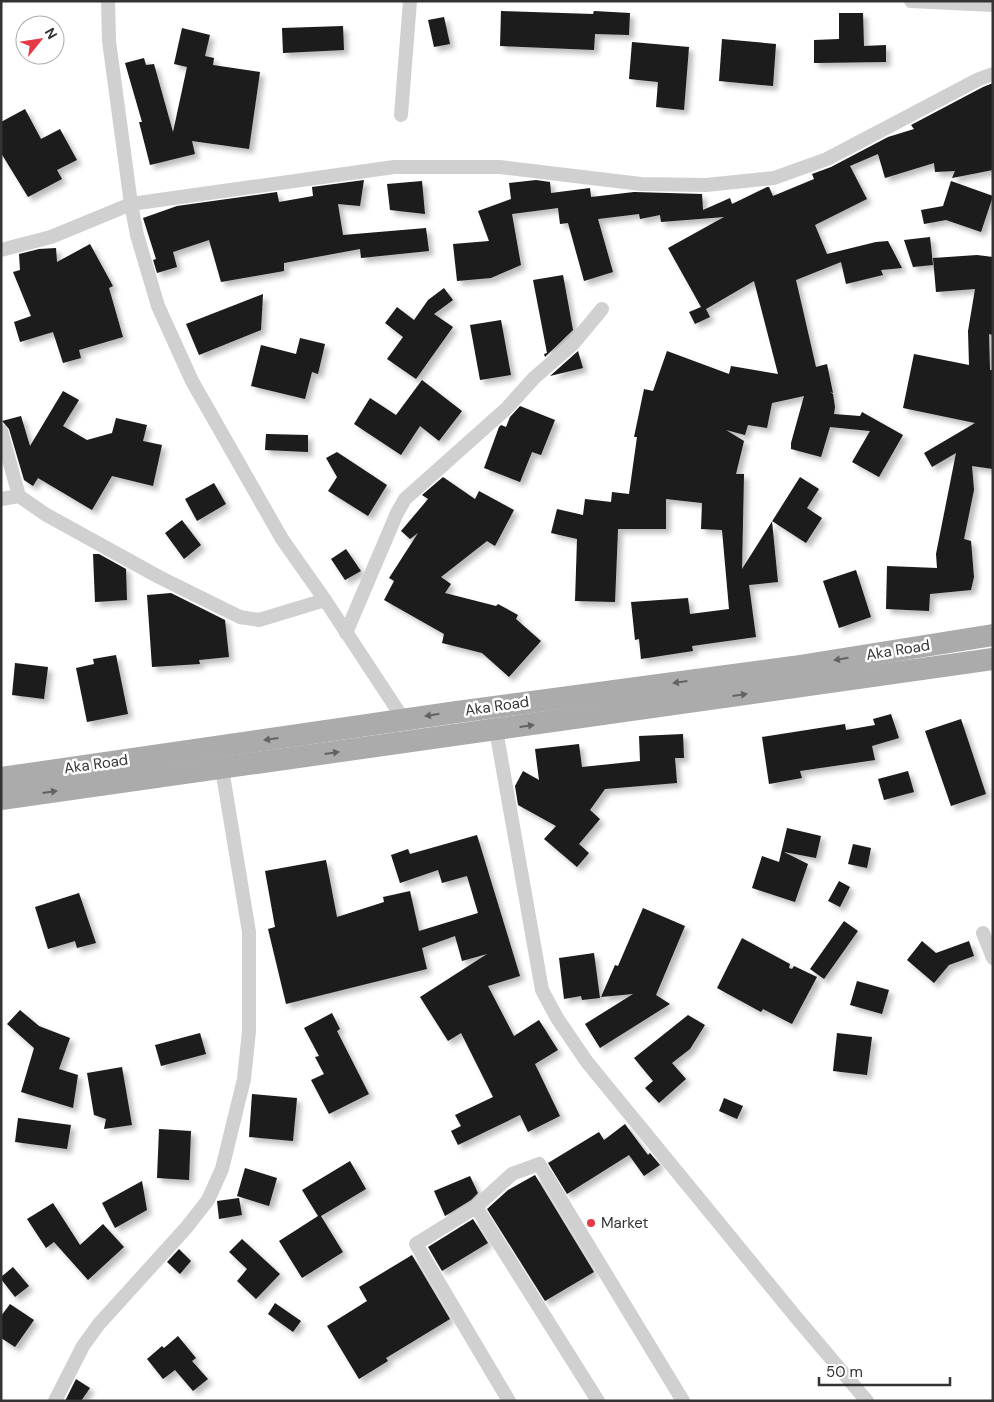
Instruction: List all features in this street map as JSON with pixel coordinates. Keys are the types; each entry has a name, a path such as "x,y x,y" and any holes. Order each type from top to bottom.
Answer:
{"main road":[{"name":"Aka Road","path":"1,778 404,720 793,667 993,635"},
{"name":"Aka Road","path":"1,799 993,659"}],"street":[{"path":"108,1 109,41 137,235 158,306 192,381 282,539 325,600 404,720"},
{"path":"402,115 410,1"},
{"path":"911,1 993,5"},
{"path":"1,250 51,237 132,204 394,167 500,167 641,184 706,185 774,178 827,159 993,74"},
{"path":"346,633 397,513 405,499 506,409 534,378 573,344 602,309"},
{"path":"1,431 19,496 46,514 159,577 240,617 260,620 325,600"},
{"path":"1,499 19,496"},
{"path":"496,730 542,990 557,1018 587,1062 867,1401"},
{"path":"54,1401 83,1346 99,1324 186,1228 208,1200 222,1169 244,1079 249,1031 249,932 222,768"},
{"path":"983,932 993,958"},
{"path":"510,1401 416,1244 476,1207 512,1174 539,1164 683,1401"},
{"path":"476,1207 598,1401"}],"building":[{"path":"501,11 593,14 594,11 630,13 629,35 595,34 594,50 500,46"},
{"path":"839,13 863,13 864,46 886,45 886,62 814,63 814,40 839,39"},
{"path":"444,17 450,44 434,47 428,20"},
{"path":"343,26 344,50 283,53 282,28"},
{"path":"182,28 210,35 205,56 214,58 213,65 260,72 249,149 192,141 195,154 150,165 139,122 142,122 125,63 144,58 146,65 154,64 173,132 187,67 174,64"},
{"path":"722,39 776,44 773,86 719,81"},
{"path":"632,42 689,47 684,110 656,107 658,82 629,79"},
{"path":"993,83 993,170 952,178 955,171 935,172 934,163 885,178 878,154 850,166 867,199 815,225 827,254 876,242 888,241 902,268 881,270 883,275 846,284 841,262 796,280 816,367 827,364 833,393 830,392 833,394 835,407 834,414 860,416 862,412 903,435 879,477 852,462 870,431 830,427 821,457 791,449 804,396 772,403 767,428 748,425 745,435 726,430 744,441 736,474 744,474 742,569 772,521 778,582 749,585 756,637 692,646 693,651 641,659 639,639 635,640 631,602 688,598 690,614 729,609 722,530 701,529 702,503 666,499 666,529 618,529 615,602 575,601 577,539 551,533 557,509 583,515 585,499 611,502 612,492 629,494 637,437 634,437 644,389 653,391 667,351 729,374 731,366 778,374 754,281 706,309 710,317 695,324 689,312 701,307 668,248 724,217 661,222 660,215 640,219 639,214 598,219 613,272 584,281 568,223 560,224 558,208 512,214 521,265 491,278 457,281 453,244 489,241 478,211 511,199 509,183 536,180 550,182 551,193 590,188 591,197 634,192 702,194 703,210 730,198 732,204 767,187 769,187 773,196 814,179 812,174 831,167 888,137 914,129 911,125"},
{"path":"25,109 41,139 60,129 77,160 57,170 62,179 28,197 1,153 1,122"},
{"path":"364,180 360,206 338,204 343,235 426,228 429,251 361,258 360,249 284,263 284,271 221,282 209,240 173,252 177,267 157,273 153,260 156,259 143,218 177,206 277,192 279,202 313,196 312,187"},
{"path":"422,181 425,214 390,210 387,184"},
{"path":"951,181 993,196 981,232 946,220 924,224 921,210 943,206"},
{"path":"930,237 933,265 913,267 904,240"},
{"path":"90,244 113,286 109,288 123,337 79,350 81,358 63,363 53,332 20,342 14,322 31,316 13,272 20,270 19,254 39,249 56,248 57,262"},
{"path":"977,255 993,257 993,335 989,334 990,370 993,370 993,469 972,466 974,490 964,539 971,541 974,577 971,590 930,594 929,611 886,609 887,566 937,568 936,554 956,453 932,467 924,453 975,423 903,408 914,354 969,365 968,331 975,289 936,292 933,258"},
{"path":"563,275 573,330 545,357 544,354 547,353 533,280"},
{"path":"444,288 453,300 434,314 453,327 416,379 387,359 403,337 385,323 397,307 414,320 428,300"},
{"path":"263,294 261,330 199,355 186,324"},
{"path":"501,320 511,375 480,380 470,325"},
{"path":"300,338 325,344 318,374 312,372 305,399 251,386 261,345 296,354"},
{"path":"578,351 583,368 550,376"},
{"path":"422,380 462,411 439,441 420,426 401,455 354,424 370,398 396,415"},
{"path":"63,391 79,400 63,426 87,440 112,433 116,418 147,425 143,441 162,445 153,486 112,476 92,510 38,478 33,486 24,480 9,429 2,421 21,416 30,446"},
{"path":"520,406 555,420 541,455 532,452 520,482 484,468 499,427 501,425 506,427 510,417"},
{"path":"266,434 308,435 308,452 265,450"},
{"path":"337,452 387,485 368,516 328,491 337,477 326,458"},
{"path":"443,477 475,499 479,491 514,510 495,546 487,541 441,577 451,584 445,593 496,606 498,604 518,615 516,619 541,641 509,677 482,653 442,643 444,634 384,600 394,581 389,578 418,533 410,539 401,531 428,499 422,495"},
{"path":"800,477 819,489 807,508 822,518 806,543 772,521"},
{"path":"214,483 226,504 197,521 185,499"},
{"path":"182,520 201,545 184,559 165,533"},
{"path":"346,549 361,571 345,580 331,559"},
{"path":"93,554 99,554 126,569 127,600 95,602"},
{"path":"856,570 871,617 839,628 823,581"},
{"path":"171,593 225,620 229,657 199,660 200,664 152,667 147,595"},
{"path":"116,655 128,714 87,722 76,668 94,664 93,659"},
{"path":"15,663 48,667 44,699 12,695"},
{"path":"891,714 899,738 872,746 875,760 800,771 802,778 769,784 762,737 845,724 846,730 875,725 873,719"},
{"path":"961,719 986,794 951,806 925,731"},
{"path":"683,734 684,758 675,758 677,783 605,789 590,810 600,819 579,844 589,853 577,867 544,839 556,826 518,805 515,786 523,771 539,780 535,749 579,744 582,767 640,761 639,736"},
{"path":"908,771 914,792 884,800 878,779"},
{"path":"787,828 821,836 816,858 784,852 808,864 795,902 752,888 762,856 779,862"},
{"path":"477,835 520,976 488,986 514,1036 539,1020 558,1050 535,1064 560,1116 528,1132 520,1115 458,1145 451,1131 461,1126 455,1115 493,1097 461,1033 448,1041 420,997 487,954 462,961 455,936 422,948 427,969 286,1004 268,929 275,927 265,871 326,860 337,917 384,902 383,897 410,891 419,931 478,913 467,876 442,883 438,870 400,883 391,855 408,849 410,854"},
{"path":"853,844 871,848 867,868 848,864"},
{"path":"839,881 850,887 840,907 828,901"},
{"path":"79,893 96,943 77,948 75,941 48,949 35,907"},
{"path":"643,908 685,926 656,995 670,1004 600,1048 585,1024 633,994 601,997 615,965 618,966"},
{"path":"844,921 858,931 824,979 810,969"},
{"path":"742,938 790,964 789,968 792,969 794,966 817,977 792,1024 763,1009 761,1012 717,988"},
{"path":"922,941 936,953 969,941 974,956 949,965 934,983 907,960"},
{"path":"594,953 600,998 582,1000 581,996 564,999 559,958"},
{"path":"857,981 889,990 882,1014 850,1005"},
{"path":"20,1010 39,1026 70,1038 59,1069 78,1075 73,1108 21,1092 34,1048 7,1024"},
{"path":"332,1013 340,1029 337,1031 369,1094 329,1114 311,1080 324,1074 315,1057 319,1056 304,1028"},
{"path":"688,1015 705,1025 690,1049 672,1063 686,1079 659,1103 645,1088 653,1081 634,1058"},
{"path":"200,1033 206,1054 161,1066 155,1045"},
{"path":"837,1033 872,1037 867,1075 833,1071"},
{"path":"122,1067 132,1125 104,1129 106,1119 94,1115 87,1073"},
{"path":"252,1094 297,1098 293,1141 249,1137"},
{"path":"724,1098 743,1106 737,1119 719,1111"},
{"path":"18,1118 71,1125 67,1149 15,1142"},
{"path":"625,1124 648,1155 650,1153 660,1165 644,1176 629,1155 567,1194 548,1163 599,1132 604,1140"},
{"path":"159,1129 191,1131 189,1180 157,1178"},
{"path":"350,1161 366,1189 321,1216 343,1252 302,1278 279,1241 318,1216 302,1190"},
{"path":"245,1168 277,1178 269,1206 237,1196"},
{"path":"535,1175 594,1272 545,1301 487,1209 508,1190"},
{"path":"470,1176 478,1193 471,1200 445,1216 434,1191"},
{"path":"142,1181 147,1210 115,1228 102,1203"},
{"path":"239,1198 242,1215 219,1219 217,1201"},
{"path":"53,1203 80,1245 103,1224 124,1247 88,1280 54,1242 46,1248 27,1219"},
{"path":"473,1219 488,1243 442,1271 428,1247"},
{"path":"242,1239 280,1274 256,1299 237,1281 247,1269 229,1252"},
{"path":"179,1249 191,1261 180,1274 167,1262"},
{"path":"412,1255 450,1319 386,1358 388,1361 359,1379 327,1326 367,1301 359,1287"},
{"path":"13,1267 29,1286 15,1297 1,1279"},
{"path":"275,1303 301,1321 293,1332 268,1314"},
{"path":"10,1304 34,1320 15,1347 1,1338 1,1316"},
{"path":"178,1336 196,1358 192,1361 208,1379 193,1391 175,1370 163,1379 147,1359 162,1346 164,1348"},
{"path":"76,1379 90,1388 81,1401 65,1401"}],"place":[{"name":"Market","path":"591,1223"}]}
